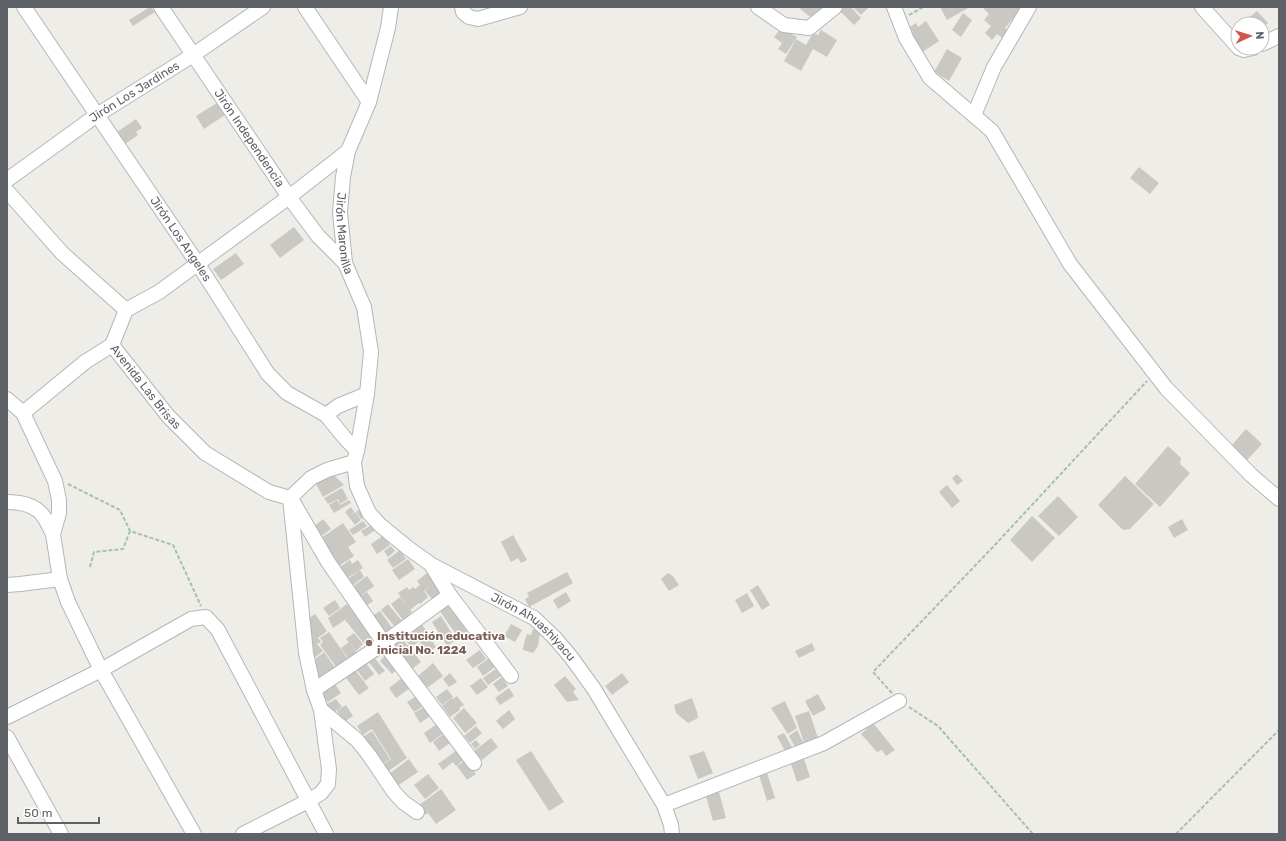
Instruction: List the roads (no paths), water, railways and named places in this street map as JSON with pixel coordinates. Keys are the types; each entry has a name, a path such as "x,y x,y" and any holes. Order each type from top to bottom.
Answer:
{"street":[{"name":"Jirón Los Angeles","path":"24,7 198,264 268,374 287,393 326,416 356,456"},
{"name":"Jirón Independencia","path":"161,7 289,197 318,236 345,263"},
{"name":"Jirón Los Jardines","path":"7,180 97,115 193,55 263,7"},
{"path":"305,7 369,102"},
{"name":"Jirón Maronilla","path":"356,456 367,394 371,352 364,306 345,263 340,212 343,177 348,151 369,102 388,28 391,7"},
{"path":"462,7 463,12 469,17 478,19 520,7"},
{"path":"758,7 784,25 808,28 835,7"},
{"path":"894,7 906,38 930,78 992,130 1070,264 1166,388 1251,475 1279,499"},
{"path":"974,115 994,67 1029,7"},
{"path":"1202,7 1230,39"},
{"path":"7,191 62,253 126,310 159,292 289,197 348,151"},
{"name":"Avenida Las Brisas","path":"126,310 112,345 168,416 205,454 269,492 290,498"},
{"path":"23,413 85,362 112,345"},
{"path":"326,416 338,406 367,394"},
{"path":"7,399 23,413 55,481 59,500 59,513 53,534"},
{"path":"290,498 311,478 356,456"},
{"name":"Jirón Ahuashiyacu","path":"356,456 357,486 369,513 380,525 432,565 534,618 554,637 571,657 594,689 664,805 671,825 672,834"},
{"path":"290,498 328,562 384,643 474,763"},
{"path":"243,834 308,801 321,793 328,784 329,769 321,710 314,690 306,653 290,498"},
{"path":"7,502 17,502 29,505 43,515 53,534 60,579 68,602 101,670 194,834"},
{"path":"432,565 449,594 511,676"},
{"path":"7,585 60,579"},
{"path":"314,690 384,643 449,594"},
{"path":"7,717 101,670 191,619 206,617 218,630 326,834"},
{"path":"664,805 824,743 899,701"},
{"path":"321,710 357,740 394,792 403,802 417,812"},
{"path":"7,737 61,834"}],"place":[{"name":"Institución educativa inicial No. 1224","path":"369,643"}]}
